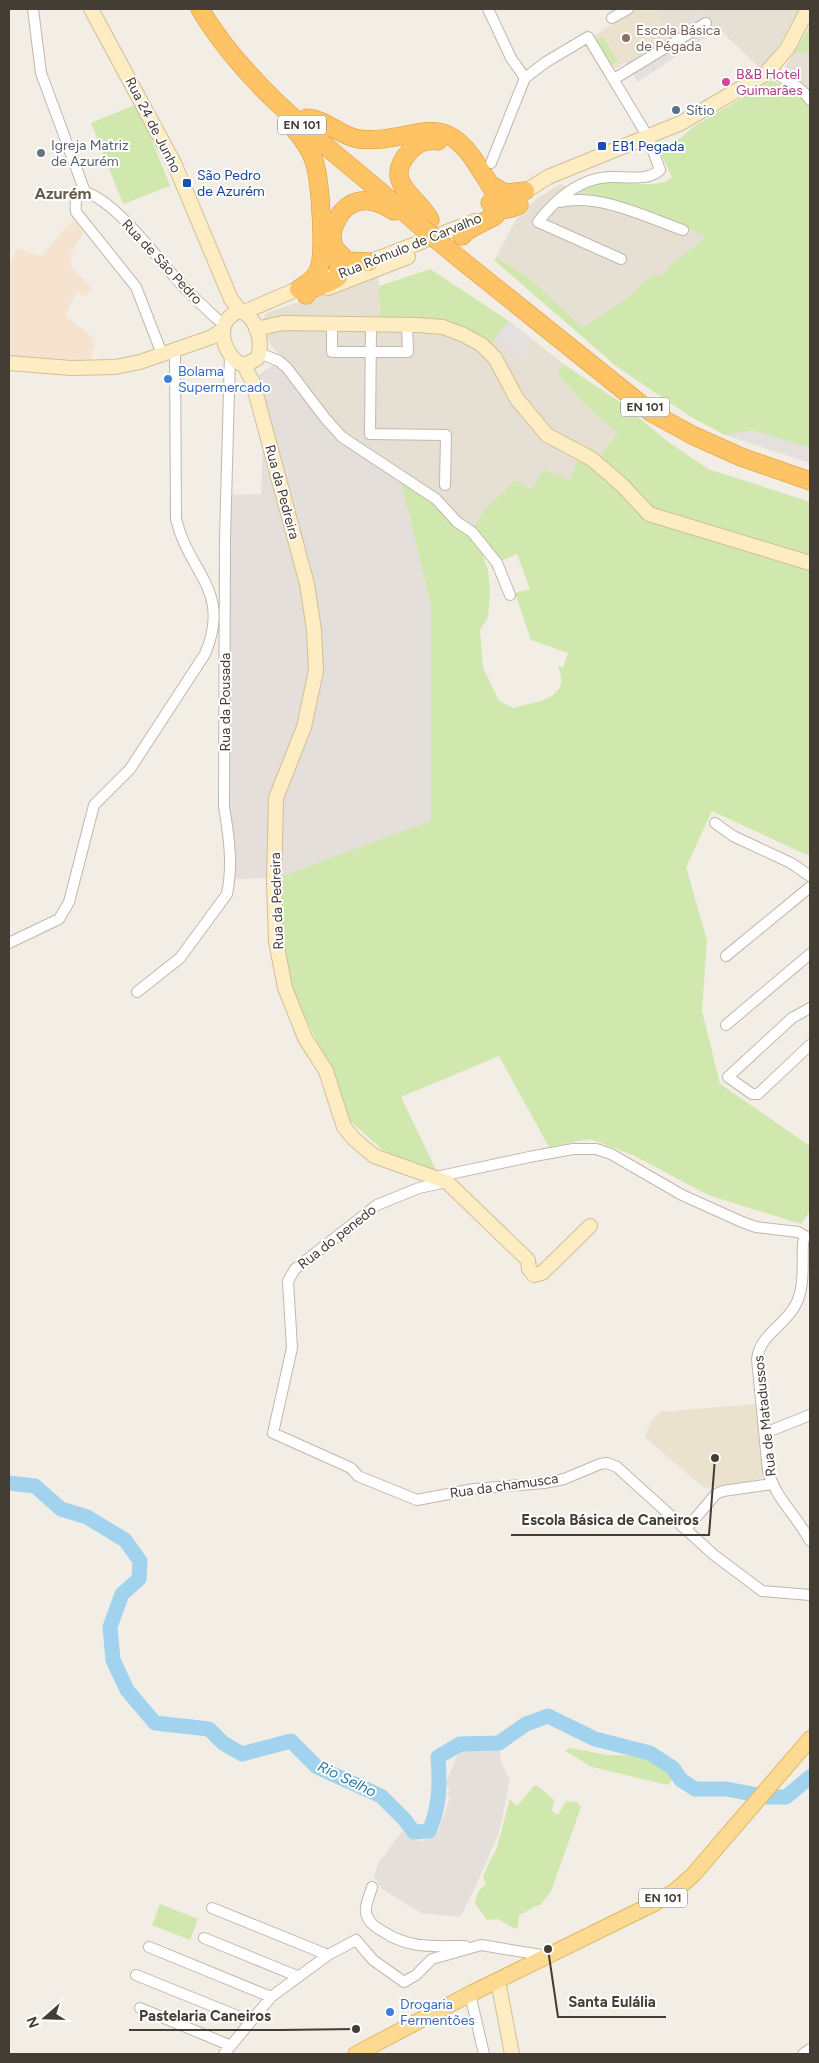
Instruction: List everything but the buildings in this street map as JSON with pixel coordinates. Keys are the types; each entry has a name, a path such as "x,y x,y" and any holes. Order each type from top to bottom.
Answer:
{"highway":[{"name":"EN 101","path":"200,9 234,57 260,86 652,413 692,435 741,457 810,481"},
{"name":"EN 101","path":"210,9 230,38 266,80 425,222"},
{"path":"260,86 262,96 300,135 315,162 328,244 346,276 302,292"},
{"path":"307,118 317,119 333,130 357,138 376,139 429,132 454,137 467,147 485,186 482,207 465,230"},
{"path":"302,292 319,269 336,221 349,204 361,200 378,202 394,210 412,225 425,222 427,211 402,187 400,178 401,166 406,156 419,144 433,140 451,146 499,201 499,209 495,216 465,230"},
{"path":"485,186 522,198"},
{"path":"499,209 510,209 522,198"},
{"path":"328,244 347,261 369,262"},
{"name":"EN 101","path":"465,256 656,403 727,440 810,469"}],"main road":[{"name":"EN 101","path":"356,2054 470,1994 656,1903 675,1891 693,1875 810,1739"}],"street":[{"path":"9,943 59,919 69,902 94,805 130,769 205,654 213,634 212,596 179,531 176,519 169,351 136,287 76,212 75,202 79,195 86,192 41,73 33,9"},
{"name":"Rua 24 de Junho","path":"91,9 174,163 231,299 235,322"},
{"path":"488,9 511,58 526,78"},
{"path":"612,18 628,9"},
{"name":"Rua Rómulo de Carvalho","path":"346,276 369,262 465,230 485,227 548,177 571,170 681,123 765,74 787,49 808,9"},
{"path":"614,79 706,23"},
{"path":"490,163 526,78 546,62 588,37 648,137 660,170 655,175 647,177 593,179 577,186 556,202 538,222 621,259"},
{"path":"769,69 803,90 810,100"},
{"name":"Rua de São Pedro","path":"86,192 92,194 112,210 148,243 178,281 217,319 235,322"},
{"path":"556,202 576,198 593,200 683,230"},
{"name":"Rua Rómulo de Carvalho","path":"346,276 465,230"},
{"path":"9,363 33,366 99,368 131,364 169,351 302,292"},
{"path":"235,322 443,327 482,345 495,358 517,399 538,426 547,435 592,458 623,486 649,514 810,563"},
{"path":"235,322 242,358"},
{"path":"235,322 242,358"},
{"path":"332,324 332,352 408,352 407,325"},
{"path":"371,324 370,434 446,435 445,484"},
{"path":"242,358 280,361 342,437 436,499 457,522 472,532 497,563 510,595"},
{"name":"Rua da Pousada","path":"137,992 180,958 227,894 229,882 230,845 224,807 228,374 242,358"},
{"name":"Rua da Pedreira","path":"242,358 253,383 307,584 314,630 316,671 304,727 276,798 274,882 276,940 285,988 305,1038 326,1071 344,1127 354,1139 374,1156 442,1180 528,1260 529,1269 534,1275 542,1273 590,1226"},
{"path":"714,823 733,836 791,863 810,876"},
{"path":"726,956 810,887"},
{"path":"726,1026 810,954"},
{"path":"810,1008 792,1018 728,1077 752,1094 758,1094 810,1045"},
{"path":"442,1180 538,1155 573,1149 596,1149 612,1154 682,1195 742,1222 798,1232 808,1236"},
{"name":"Rua do penedo","path":"351,1468 273,1433 292,1348 288,1281 295,1269 377,1205 442,1180"},
{"name":"Rua de Matadussos","path":"808,1236 803,1243 805,1288 792,1312 759,1348 757,1359 772,1484 810,1540"},
{"path":"765,1433 810,1415"},
{"name":"Rua da chamusca","path":"351,1468 358,1476 417,1500 482,1487 544,1483 607,1463 617,1467 686,1529"},
{"path":"772,1484 723,1491 716,1494 686,1529 714,1555 762,1591 810,1595"},
{"path":"372,1887 366,1916 373,1925 403,1942 421,1947 481,1945 547,1956"},
{"path":"212,1908 328,1955"},
{"path":"204,1938 297,1976"},
{"path":"140,2008 227,2050 271,1997 328,1955 356,1940 374,1960 404,1982 410,1981 432,1959 481,1945"},
{"path":"149,1946 271,1997"},
{"path":"136,1975 250,2021"},
{"path":"498,1981 512,2054"},
{"path":"470,1994 484,2054"},
{"path":"803,2054 810,2049"}],"shaded area":[{"name":"Escola Básica de Pégada","path":"636,9 654,9 670,33 604,76 583,43"},
{"path":"654,9 799,9 774,54 760,68 702,13 670,33"},
{"path":"702,13 719,28 638,82 625,62"},
{"path":"810,26 810,90 785,73 784,69"},
{"path":"560,184 704,235 703,239 671,265 664,274 649,278 626,299 585,326 580,326 532,280 496,257 516,220 536,199"},
{"path":"73,220 84,232 72,251 70,265 92,289 85,297 77,291 65,316 91,336 95,347 88,364 19,360 9,355 9,265 17,248 40,257"},
{"path":"378,276 380,320 434,318 458,325 491,343 509,321 565,365 557,373 586,406 619,433 597,459 581,455 570,481 544,470 531,491 473,529 461,522 437,494 341,429 263,335 263,319 266,313"},
{"path":"507,322 531,340 526,347 529,353 521,362 495,338"},
{"path":"279,361 325,418 400,477 431,606 431,822 275,878 230,879 226,495 261,494 264,425 253,379"},
{"path":"753,430 810,448 810,463 725,435"},
{"path":"756,1404 763,1479 704,1488 645,1437 652,1419 661,1412"},
{"path":"470,1745 499,1747 502,1765 510,1780 499,1832 475,1888 460,1917 421,1913 382,1889 374,1877 378,1864 402,1831 414,1840 423,1841 438,1832 450,1797 447,1796 450,1788 445,1785 460,1749"}],"green space":[{"path":"810,26 810,46 807,54 795,51"},
{"path":"602,36 618,61 603,71 587,46"},
{"path":"772,80 798,93 810,108 810,448 753,431 725,435 691,417 616,366 494,260 496,257 532,280 580,326 585,326 626,299 649,278 664,274 671,265 703,239 704,235 577,190 607,182 651,184 667,181 672,177 662,156 661,149 664,145 681,138 693,127"},
{"path":"135,105 146,125 170,186 123,204 91,123"},
{"path":"430,269 509,321 491,344 464,328 438,320 380,320 379,286"},
{"path":"565,365 621,403 667,441 708,469 810,502 810,853 807,855 712,811 686,867 707,940 702,1011 720,1084 810,1146 810,1211 801,1224 708,1195 633,1155 590,1139 549,1147 499,1056 401,1097 436,1170 385,1152 348,1119 324,1056 296,999 284,955 279,877 431,821 431,606 400,477 427,495 478,541 488,571 490,590 488,618 480,630 483,668 499,701 513,708 550,697 560,686 561,677 558,666 563,668 568,653 531,640 515,593 530,589 517,554 501,561 473,529 484,511 516,480 531,490 544,470 570,480 581,454 597,459 618,433 586,406 557,373"},
{"path":"570,1748 607,1755 649,1756 662,1764 673,1779 668,1785 592,1767 565,1751"},
{"path":"534,1786 538,1786 554,1800 552,1811 558,1815 566,1801 577,1802 581,1807 551,1891 541,1904 519,1915 518,1927 515,1929 498,1919 487,1920 475,1903 478,1892 486,1885 483,1876 497,1847 510,1799 517,1806"},
{"path":"160,1904 198,1919 190,1940 152,1925"}],"waterway":[{"name":"Rio Selho","path":"9,1483 35,1486 61,1509 87,1517 125,1540 140,1561 139,1579 122,1594 110,1627 113,1660 127,1690 155,1723 209,1729 223,1743 242,1754 291,1741 317,1767 381,1796 414,1832 429,1831 433,1822 438,1795 438,1757 460,1744 499,1743 526,1724 548,1716 595,1739 650,1753 673,1768 681,1780 695,1789 726,1789 768,1797 786,1797 810,1777"}],"place":[{"name":"Escola Básica de Pégada","path":"626,38"},
{"name":"B&B Hotel Guimarães","path":"726,82"},
{"name":"Sítio","path":"676,110"},
{"name":"EB1 Pegada","path":"602,146"},
{"name":"Igreja Matriz de Azurém","path":"41,153"},
{"name":"São Pedro de Azurém","path":"187,183"},
{"name":"Bolama Supermercado","path":"168,379"},
{"name":"Escola Básica de Caneiros","path":"715,1458"},
{"name":"Santa Eulália","path":"548,1949"},
{"name":"Drogaria Fermentões","path":"390,2012"},
{"name":"Pastelaria Caneiros","path":"356,2029"}],"district":[{"name":"Azurém","path":"63,193"}]}
